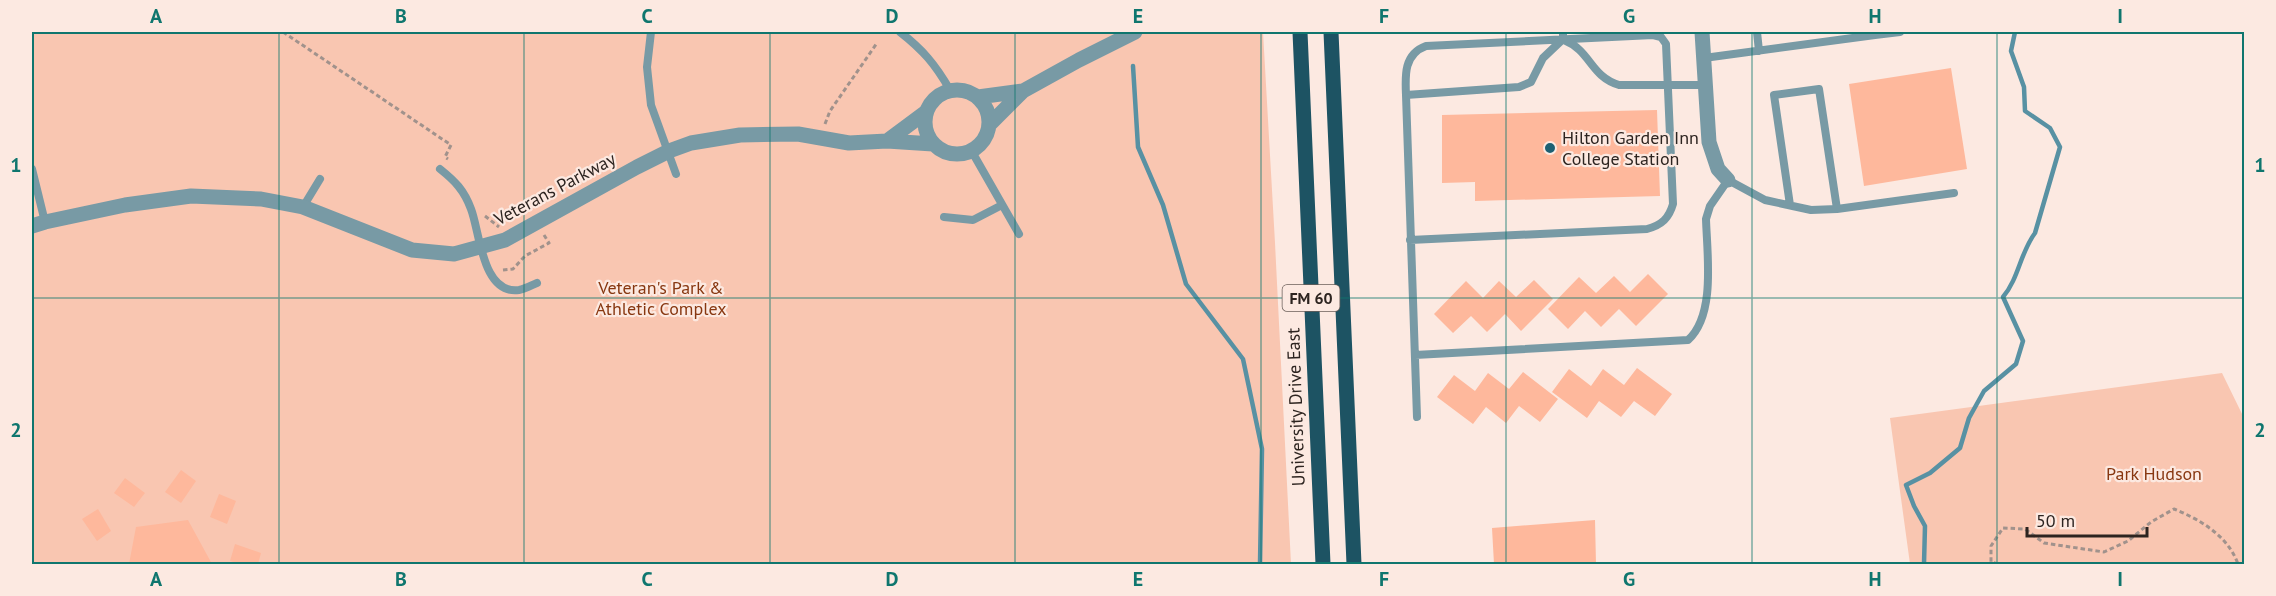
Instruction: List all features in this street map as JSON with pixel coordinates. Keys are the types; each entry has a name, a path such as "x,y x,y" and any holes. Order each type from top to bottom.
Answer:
{"main road":[{"name":"University Drive East","path":"1300,32 1323,564"},
{"name":"FM 60","path":"1331,32 1354,564"}],"street":[{"path":"989,125 1023,92 1135,32"},
{"path":"1702,32 1708,142 1718,169 1728,180"},
{"path":"950,90 969,92 978,97 985,105 989,125 980,144 961,154 951,153 933,144 927,134 925,123 926,112 931,102 950,90"},
{"path":"978,97 1023,92"},
{"path":"887,141 926,112"},
{"name":"Veterans Parkway","path":"38,224 125,205 191,196 261,200 303,207 412,250 454,254 505,240 669,151 691,143 741,135 798,135 849,144 887,141 933,144"}],"lane":[{"path":"651,32 647,67 651,105 676,174"},
{"path":"900,32 921,48 936,66 950,90"},
{"path":"1757,32 1759,51"},
{"path":"1704,58 1875,33 1900,32"},
{"path":"1563,35 1583,52 1599,76 1606,81 1619,85 1705,85"},
{"path":"1406,95 1519,87 1531,82 1543,58 1563,35"},
{"path":"1410,240 1647,229 1666,220 1673,204 1666,44 1661,37 1653,35 1563,35 1426,46 1417,49 1407,66 1405,76 1410,240 1417,417"},
{"path":"1790,205 1774,95 1819,89 1837,209"},
{"path":"971,150 1019,234"},
{"path":"32,169 38,224"},
{"path":"440,169 459,184 471,209 480,247 493,279 505,288 519,290 537,283"},
{"path":"303,207 320,178"},
{"path":"1415,355 1688,340 1696,333 1707,301 1706,219 1710,206 1728,180 1765,200 1810,210 1837,209 1954,193"},
{"path":"944,217 973,220 1002,205"}],"path":[{"path":"283,32 451,145 445,157 450,161"},
{"path":"824,126 830,111 877,43"},
{"path":"484,214 498,227 505,225"},
{"path":"503,270 513,269 525,256 549,243 544,235"},
{"path":"1998,564 1991,562 1990,546 2003,528 2025,530 2044,543 2103,552 2128,541 2151,522 2174,509 2197,518 2218,534 2234,554 2238,564"}],"green space":[{"name":"Veteran's Park & Athletic Complex","path":"32,32 1263,32 1291,564 32,564"},
{"name":"Park Hudson","path":"2222,373 2244,418 2244,564 1910,564 1890,418"}],"building":[{"path":"1951,68 1967,169 1864,186 1849,84"},
{"name":"Hilton Garden Inn College Station","path":"1657,110 1660,196 1475,201 1475,182 1442,183 1442,115"},
{"path":"1648,274 1668,294 1636,326 1619,309 1601,327 1585,311 1568,329 1548,309 1579,277 1596,293 1614,276 1630,292"},
{"path":"1534,280 1553,299 1521,331 1505,314 1487,332 1471,316 1453,333 1434,314 1466,281 1483,298 1499,281 1516,297"},
{"path":"1637,368 1672,394 1655,416 1634,401 1621,417 1599,401 1587,418 1552,392 1569,369 1591,386 1603,369 1624,385"},
{"path":"1523,372 1558,399 1540,422 1519,406 1506,423 1486,407 1473,424 1437,397 1454,375 1475,391 1488,373 1509,389"},
{"path":"181,470 196,481 181,503 165,492"},
{"path":"125,478 145,493 134,507 114,493"},
{"path":"219,494 236,501 227,524 210,517"},
{"path":"98,509 111,531 97,541 82,519"},
{"path":"188,520 212,564 129,564 136,527"},
{"path":"1595,520 1596,564 1494,564 1492,528"},
{"path":"235,544 261,553 258,564 241,564 230,561"}],"waterway":[{"path":"1924,564 1925,526 1906,485 1930,473 1960,448 1969,418 1984,391 2016,364 2023,341 2003,297 2013,282 2035,233 2060,147 2050,128 2025,111 2024,87 2011,51 2015,32"},
{"path":"1133,66 1138,147 1163,205 1186,284 1243,359 1262,449 1260,564"}],"place":[{"name":"Hilton Garden Inn College Station","path":"1550,148"}]}
